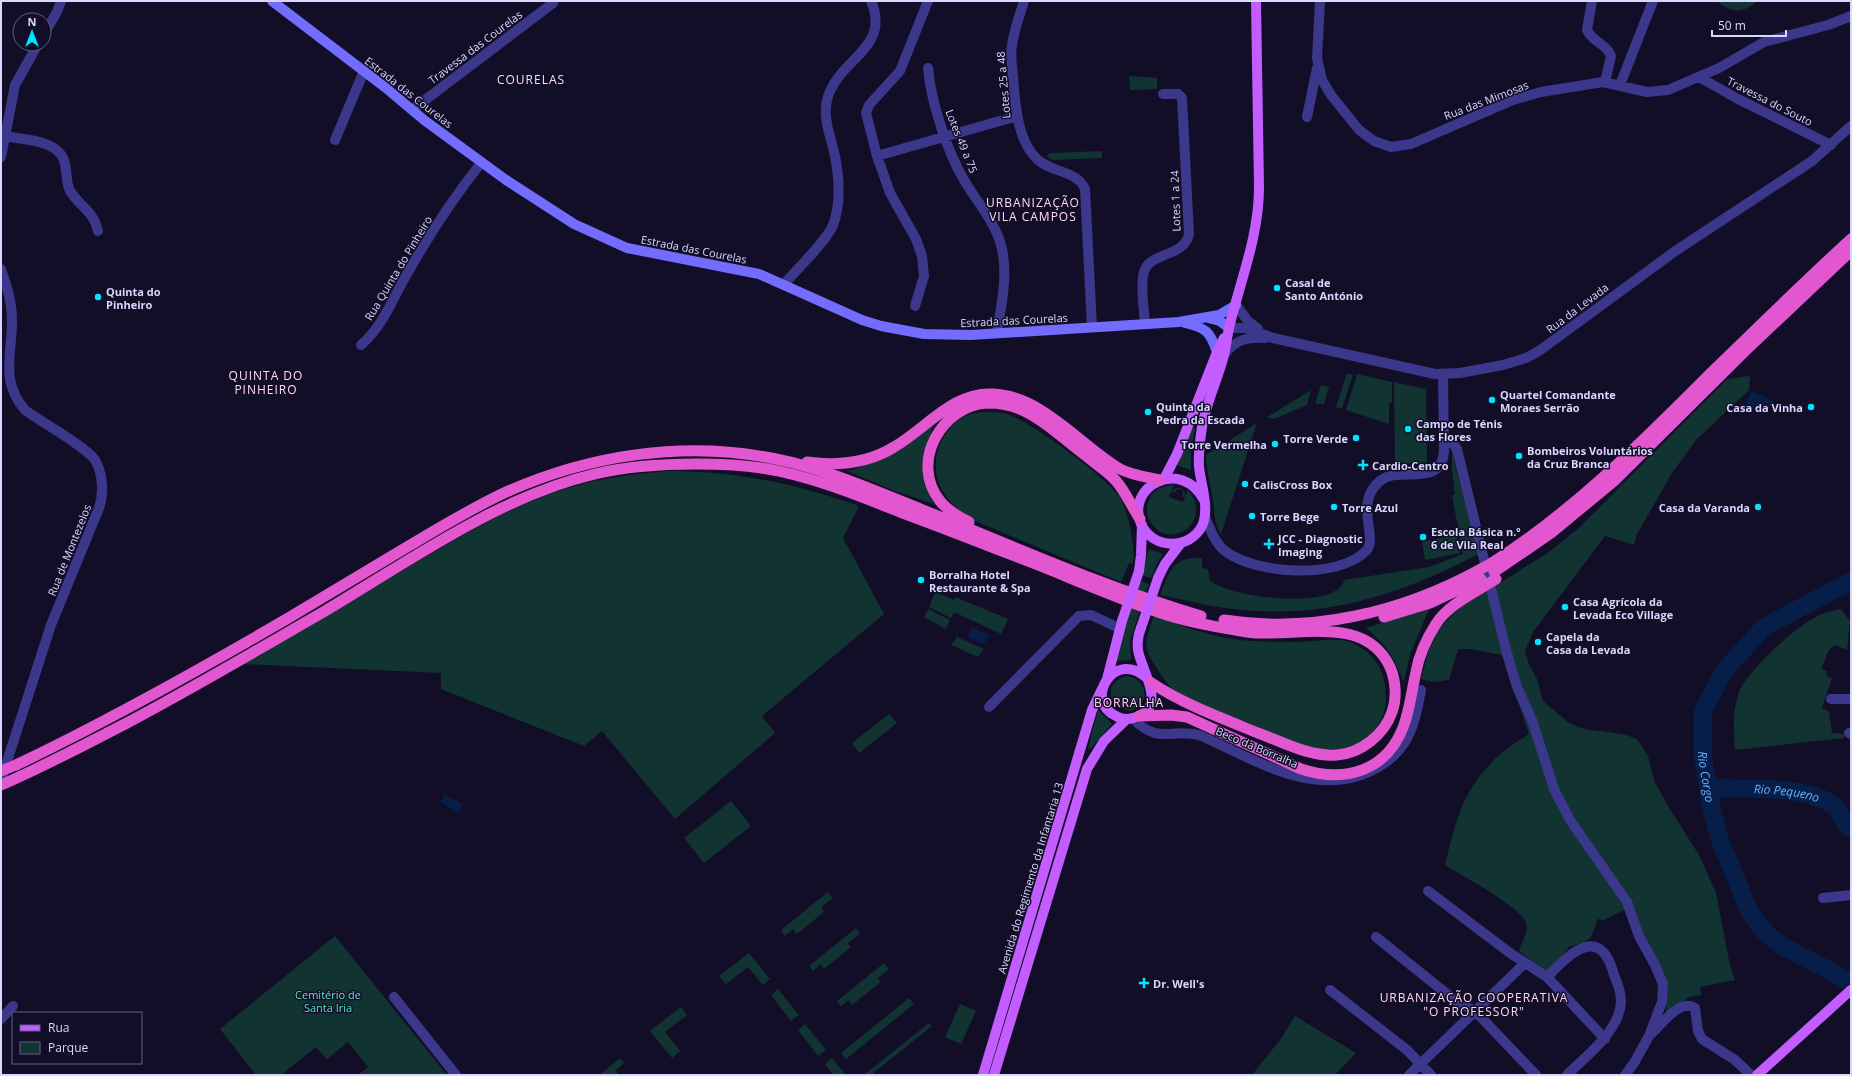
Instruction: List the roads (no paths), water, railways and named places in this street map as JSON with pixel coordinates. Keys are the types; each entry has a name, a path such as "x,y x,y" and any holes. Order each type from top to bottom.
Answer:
{"highway":[{"path":"1,771 74,737 178,680 285,620 447,524 521,486 584,464 638,454 698,451 754,454 778,459 829,474 874,490 1161,605 1208,618 1252,623 1302,623 1350,617 1396,606 1440,590 1480,579 1494,571 1535,534 1591,490 1639,446 1763,322 1851,239"},
{"path":"1199,622 1271,629 1349,624 1409,610 1456,592 1494,571 1533,553 1551,533 1629,466 1745,351 1851,251"},
{"path":"778,459 837,464 867,460 895,447 943,410 958,401 979,394 995,394 1012,397 1037,407 1123,470 1162,480"},
{"path":"1119,588 1061,560 969,522 952,512 940,502 930,482 928,464 930,449 935,436 942,425 964,409 987,403 1012,406 1037,418 1114,478 1141,522"},
{"path":"1,785 18,778 153,709 495,511 568,482 593,474 642,466 712,464 771,469 800,476 870,500 1159,612 1199,622 1258,633 1333,632 1354,635 1362,638 1382,655 1392,672 1395,693 1391,714 1380,732 1364,746 1348,753 1324,755 1298,748 1175,698 1148,680"},
{"path":"1133,718 1171,714 1187,717 1314,773 1343,775 1364,769 1389,751 1400,736 1406,718 1418,661 1437,622 1480,579"}],"main road":[{"name":"Estrada das Courelas","path":"272,1 481,163 574,224 618,244 640,251 760,274 857,318 881,326 932,335 997,333 1179,322 1222,314 1236,305"},
{"path":"1179,322 1205,330 1211,336 1220,353 1201,432 1199,466 1205,517 1197,533 1181,543 1163,568 1158,578 1141,628 1138,649 1152,690 1150,705 1133,718 1113,715 1104,704 1105,684 1121,625 1139,571 1141,555 1141,522 1139,509 1145,492 1162,480 1177,454 1220,353 1229,328 1253,246 1259,204 1256,1"},
{"path":"1206,318 1220,320 1229,328"},
{"path":"1162,480 1179,479 1192,484 1204,500"},
{"path":"1141,522 1154,539 1167,544 1181,543"},
{"path":"1105,684 1112,674 1126,669 1141,673 1148,680"},
{"name":"Avenida do Regimento da Infantaria 13","path":"983,1075 1092,710 1105,684"},
{"name":"Avenida do Regimento da Infantaria 13","path":"994,1075 1087,769 1104,741 1133,718"},
{"path":"1757,1075 1851,990"}],"street":[{"path":"52,20 57,12 60,1"},
{"path":"784,284 827,235 833,224 837,201 837,172 826,121 826,102 834,82 872,39 876,30 876,21 871,1"},
{"path":"915,306 924,276 922,256 916,239 890,193 877,156 867,120 867,108 900,71 928,1"},
{"name":"Lotes 25 a 48","path":"1024,1 1011,50 1017,116 1025,140 1033,155 1044,164 1076,178 1085,189 1092,327"},
{"name":"Rua das Mimosas","path":"1320,1 1318,64 1326,88 1352,122 1370,139 1391,147 1416,142 1518,98 1546,91 1605,82 1642,91 1660,91 1674,88 1699,77 1764,42 1828,25 1851,16"},
{"path":"1592,1 1586,26 1587,32 1594,40 1608,50 1611,56 1605,82"},
{"path":"1620,85 1653,1"},
{"name":"Travessa das Courelas","path":"412,110 553,4"},
{"path":"1,157 15,85 34,52"},
{"path":"1308,117 1318,64"},
{"name":"Lotes 49 a 75","path":"928,68 930,91 945,136 962,175 991,220 1000,243 1005,273 997,333"},
{"path":"335,140 364,71"},
{"name":"Travessa do Souto","path":"1699,77 1738,99 1831,145"},
{"name":"Lotes 1 a 24","path":"1145,324 1143,282 1144,270 1152,262 1181,248 1186,242 1188,234 1182,98 1176,94 1163,94"},
{"path":"877,156 1017,116"},
{"name":"Rua da Levada","path":"1273,338 1426,373 1463,373 1503,365 1535,354 1668,256 1812,161 1851,126"},
{"path":"4,136 49,145 60,152 65,162 69,189 92,214 98,231"},
{"name":"Rua Quinta do Pinheiro","path":"361,345 380,325 415,259 459,192 481,163"},
{"name":"Rua de Montezelos","path":"1,269 12,303 12,327 6,373 9,390 25,410 92,456 99,470 102,492 100,506 48,636 1,780"},
{"path":"1236,305 1249,322 1273,338"},
{"path":"1229,328 1246,328 1273,338"},
{"path":"1220,353 1242,340 1273,338"},
{"path":"1205,517 1222,548 1232,555 1248,562 1283,571 1337,567 1361,555 1368,547 1366,510 1375,485 1387,477 1434,471 1443,460 1443,374"},
{"path":"1444,442 1453,443 1457,449 1506,650 1517,687 1532,720 1554,789 1570,820 1627,902 1639,936 1662,980 1663,999 1649,1036 1634,1063 1625,1075"},
{"path":"989,707 1079,616 1091,615 1121,625"},
{"name":"Beco da Borralha","path":"1133,718 1151,733 1166,736 1187,734 1199,735 1289,775 1311,780 1338,780 1356,777 1380,766 1401,748 1413,727 1421,690"},
{"path":"1831,699 1851,699"},
{"path":"1428,891 1525,963 1547,977 1605,1039"},
{"path":"1823,898 1851,894"},
{"path":"1376,937 1457,1002 1475,1011 1536,1075"},
{"path":"1547,977 1574,952 1590,947 1600,949 1604,952 1619,986 1622,1004 1618,1016 1605,1039 1567,1075"},
{"path":"1410,1075 1525,963"},
{"path":"1330,990 1407,1050 1431,1075"},
{"path":"394,997 456,1075"},
{"path":"1649,1036 1681,1006 1687,1005 1695,1008 1698,1031 1702,1039 1735,1060 1751,1075"},
{"path":"1,1019 13,1006"}],"water":[{"path":"1752,391 1773,401 1767,414 1745,404"},
{"path":"972,627 989,635 984,644 968,637"},
{"path":"445,794 463,805 458,813 441,802"}],"waterway":[{"name":"Rio Corgo","path":"1851,581 1764,627 1724,671 1703,711 1703,758 1713,815 1721,843 1751,915 1767,934 1782,946 1851,982"},
{"name":"Rio Pequeno","path":"1708,788 1774,789 1809,794 1824,800 1835,807 1846,825 1851,828"}],"place":[{"name":"Casal de Santo António","path":"1277,288"},
{"name":"Quinta do Pinheiro","path":"98,297"},
{"name":"Quartel Comandante Moraes Serrão","path":"1492,400"},
{"name":"Casa da Vinha","path":"1811,407"},
{"name":"Quinta da Pedra da Escada","path":"1148,412"},
{"name":"Campo de Ténis das Flores","path":"1408,429"},
{"name":"Torre Verde","path":"1356,438"},
{"name":"Torre Vermelha","path":"1275,444"},
{"name":"Bombeiros Voluntários da Cruz Branca","path":"1519,456"},
{"name":"Cardio-Centro","path":"1363,465"},
{"name":"CalisCross Box","path":"1245,484"},
{"name":"Torre Azul","path":"1334,507"},
{"name":"Casa da Varanda","path":"1758,507"},
{"name":"Torre Bege","path":"1252,516"},
{"name":"Escola Básica n.º 6 de Vila Real","path":"1423,537"},
{"name":"JCC - Diagnostic Imaging","path":"1269,544"},
{"name":"Borralha Hotel Restaurante & Spa","path":"921,580"},
{"name":"Casa Agrícola da Levada Eco Village","path":"1565,607"},
{"name":"Capela da Casa da Levada","path":"1538,642"},
{"name":"Dr. Well's","path":"1144,983"}],"district":[{"name":"COURELAS","path":"531,79"},
{"name":"URBANIZAÇÃO VILA CAMPOS","path":"1033,209"},
{"name":"QUINTA DO PINHEIRO","path":"266,382"},
{"name":"BORRALHA","path":"1129,702"},
{"name":"URBANIZAÇÃO COOPERATIVA \"O PROFESSOR\"","path":"1474,1004"}],"park label":[{"name":"Cemitério de Santa Iria","path":"328,1000"}]}
